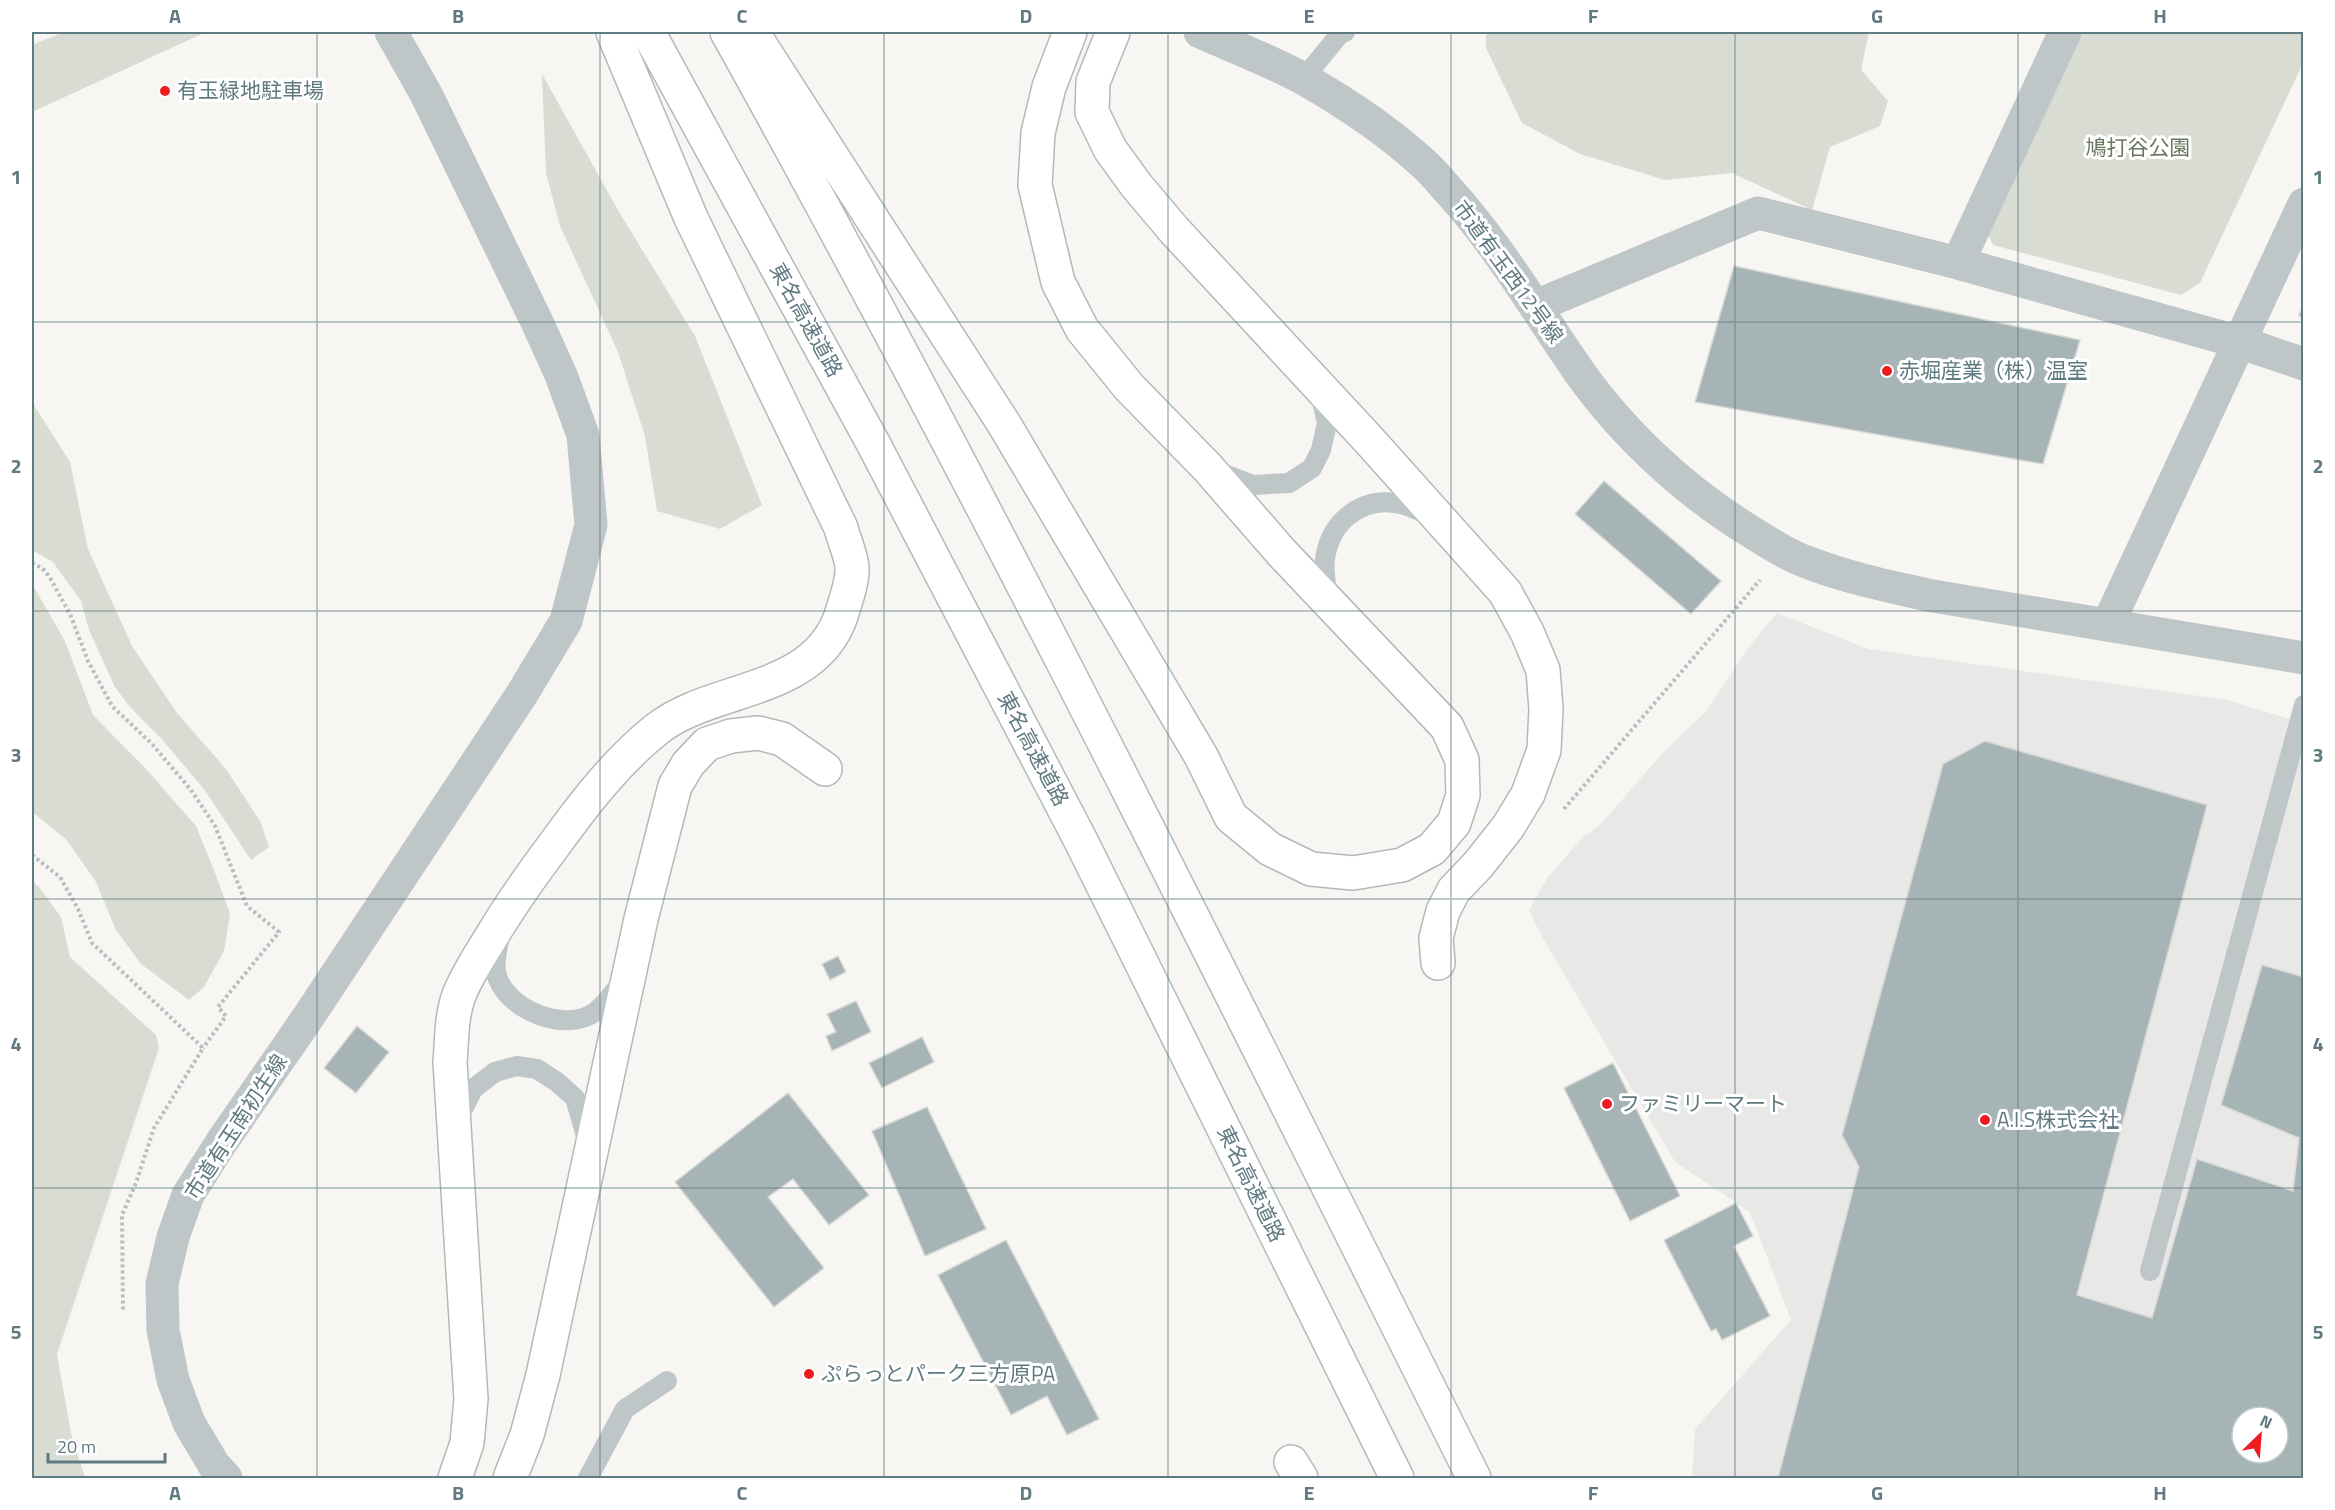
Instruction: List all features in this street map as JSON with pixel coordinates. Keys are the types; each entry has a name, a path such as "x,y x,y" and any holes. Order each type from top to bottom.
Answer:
{"highway":[{"path":"455,1479 467,1443 471,1399 456,1124 450,1062 453,1021 459,995 473,966 504,915 574,818 606,779 658,728 690,712 776,680 810,660 835,631 846,600 852,567 841,528 691,218 613,32"},
{"name":"東名高速道路","path":"648,32 873,443 1076,830 1397,1479"},
{"path":"727,32 933,411 1138,805 1474,1479"},
{"path":"752,32 1004,424 1202,756 1231,817 1270,849 1311,869 1353,873 1402,865 1432,849 1454,823 1463,795 1462,760 1447,727 1329,603 1208,468 1129,387 1082,329 1058,282 1035,185 1038,133 1049,87 1070,32"},
{"path":"1113,32 1094,82 1092,112 1110,149 1136,185 1174,230 1442,520 1505,592 1527,632 1543,670 1546,709 1544,750 1528,794 1508,827 1454,890 1443,911 1436,938 1438,963"},
{"path":"510,1479 527,1435 543,1374 630,971 675,786 688,764 707,744 731,736 758,734 782,739 825,769"}],"street":[{"name":"市道有玉南初生線","path":"226,1479 214,1465 189,1423 173,1380 163,1330 162,1284 173,1236 188,1195 522,694 566,621 591,525 583,435 561,375 426,94 391,32"},
{"name":"市道有玉西12号線","path":"1200,32 1303,78 1383,130 1425,165 1465,209 1536,306 1570,360 1607,409 1652,456 1690,489 1734,522 1784,552 1812,564 1871,583 1992,607 2108,624 2304,658"},
{"path":"1958,263 2065,32"},
{"path":"2108,624 2304,204"},
{"path":"1536,306 1758,213 1958,263 2239,342 2304,364"}],"lane":[{"path":"1303,78 1340,34 1345,32"},
{"path":"1208,468 1253,485 1289,483 1312,468 1321,450 1327,423 1319,387"},
{"path":"1329,603 1324,561 1331,535 1349,514 1374,501 1398,503 1442,520"},
{"path":"2150,1271 2304,705"},
{"path":"504,915 496,955 496,973 505,992 526,1009 549,1020 572,1020 594,1013 630,971"},
{"path":"456,1124 473,1089 495,1072 517,1066 537,1069 575,1098 591,1150"},
{"path":"588,1479 625,1409 667,1382"}],"path":[{"path":"1563,810 1784,552"},
{"path":"32,563 42,568 49,576 70,614 88,662 112,706 152,744 191,790 215,826 247,906 279,932 218,1007 226,1016 203,1048 154,1128 136,1183 122,1215 123,1311"},
{"path":"32,855 60,877 78,909 92,943 203,1048"}],"shaded area":[{"path":"1777,613 1868,649 2227,700 2303,723 2303,1478 1692,1478 1695,1429 1791,1320 1750,1212 1675,1162 1541,935 1529,910 1548,877 1583,837 1602,823 1659,757 1706,711 1748,648"}],"green space":[{"path":"64,32 206,32 32,112 32,45"},
{"path":"1486,32 1869,32 1861,70 1888,101 1880,126 1830,147 1812,210 1732,173 1665,180 1580,154 1522,123 1486,48"},
{"name":"鳩打谷公園","path":"2064,32 2303,32 2303,63 2200,283 2181,295 1993,245 1981,220"},
{"path":"542,74 619,212 695,336 762,505 720,529 657,511 645,436 618,352 560,226 546,173"},
{"path":"32,402 70,462 88,549 132,646 177,713 226,769 260,821 269,847 251,860 204,789 160,737 130,707 115,687 89,630 81,601 53,562 32,550"},
{"path":"32,584 65,641 93,715 147,770 196,826 217,878 230,914 224,951 204,987 189,1000 141,964 116,930 96,882 66,839 32,812"},
{"path":"32,881 61,917 70,957 156,1035 159,1048 57,1354 71,1434 85,1478 32,1478"}],"building":[{"name":"赤堀産業（株）温室","path":"1734,266 2080,340 2043,464 1695,402"},
{"path":"2304,305 2304,322 2299,315"},
{"path":"1604,481 1721,581 1691,614 1575,514"},
{"name":"A.I.S株式会社","path":"1985,741 2207,805 2077,1295 2152,1318 2197,1159 2293,1191 2299,1138 2221,1105 2262,965 2304,977 2304,1478 1778,1478 1859,1167 1842,1135 1943,764"},
{"path":"838,956 846,972 830,980 822,964"},
{"path":"856,1001 871,1032 832,1051 826,1036 836,1032 827,1014"},
{"path":"357,1026 389,1052 356,1093 324,1068"},
{"path":"922,1037 934,1062 882,1088 869,1063"},
{"path":"1613,1063 1680,1196 1630,1221 1564,1088"},
{"path":"788,1093 869,1195 829,1225 793,1179 768,1197 824,1268 774,1307 675,1182"},
{"path":"927,1107 986,1229 925,1256 872,1131"},
{"path":"1736,1203 1753,1236 1734,1246 1770,1316 1722,1340 1716,1329 1711,1331 1664,1240"},
{"path":"1006,1240 1099,1419 1067,1435 1047,1396 1011,1415 938,1275"}],"place":[{"name":"有玉緑地駐車場","path":"165,91"},
{"name":"赤堀産業（株）温室","path":"1887,371"},
{"name":"ファミリーマート","path":"1607,1104"},
{"name":"A.I.S株式会社","path":"1985,1120"},
{"name":"ぷらっとパーク三方原PA","path":"809,1374"}]}
